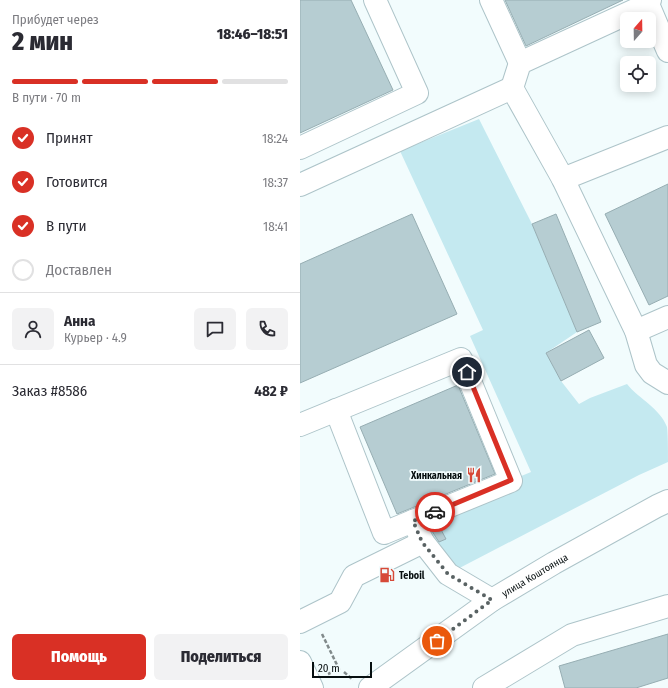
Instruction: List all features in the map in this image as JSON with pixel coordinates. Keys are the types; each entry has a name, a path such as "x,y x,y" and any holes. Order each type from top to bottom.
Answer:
{"street":[{"path":"300,148 417,93 375,0"},
{"path":"491,0 520,63 512,88 563,179 636,331 646,365 660,378"},
{"path":"520,63 649,2 668,51"},
{"path":"300,185 512,88"},
{"path":"563,179 668,137"},
{"path":"636,331 668,317"},
{"path":"300,425 336,410 461,359 511,480 384,533 336,410"},
{"name":"улица Коштоянца","path":"370,688 492,600 554,563 668,501"},
{"path":"413,521 422,542 448,574 492,600"},
{"path":"300,622 340,602 354,576 422,542"},
{"path":"484,688 572,635 668,606"},
{"path":"300,662 312,688"}],"shaded area":[{"path":"479,119 532,224 577,332 546,353 561,381 579,404 590,398 627,384 664,420 667,427 668,462 639,475 448,574 413,521 531,472 470,336 483,330 400,151"}],"building":[{"path":"300,0 351,0 393,90 300,133"},
{"path":"505,0 623,0 526,46"},
{"path":"668,184 668,296 649,305 605,214"},
{"path":"412,214 457,314 300,383 300,264"},
{"path":"556,214 601,322 577,332 532,224"},
{"path":"589,330 604,358 561,381 546,353"},
{"path":"458,385 495,474 397,514 360,427"},
{"path":"438,524 446,539 439,542 430,528"},
{"path":"668,634 668,678 636,688 565,688 559,666"}],"way so far":[{"path":"435,512 413,521 422,542 448,574 492,600 437,641"}],"place":[{"name":"Хинкальная","path":"474,475"},
{"name":"Teboil","path":"387,575"}],"route":[{"path":"435,512 511,480 467,372"}]}
